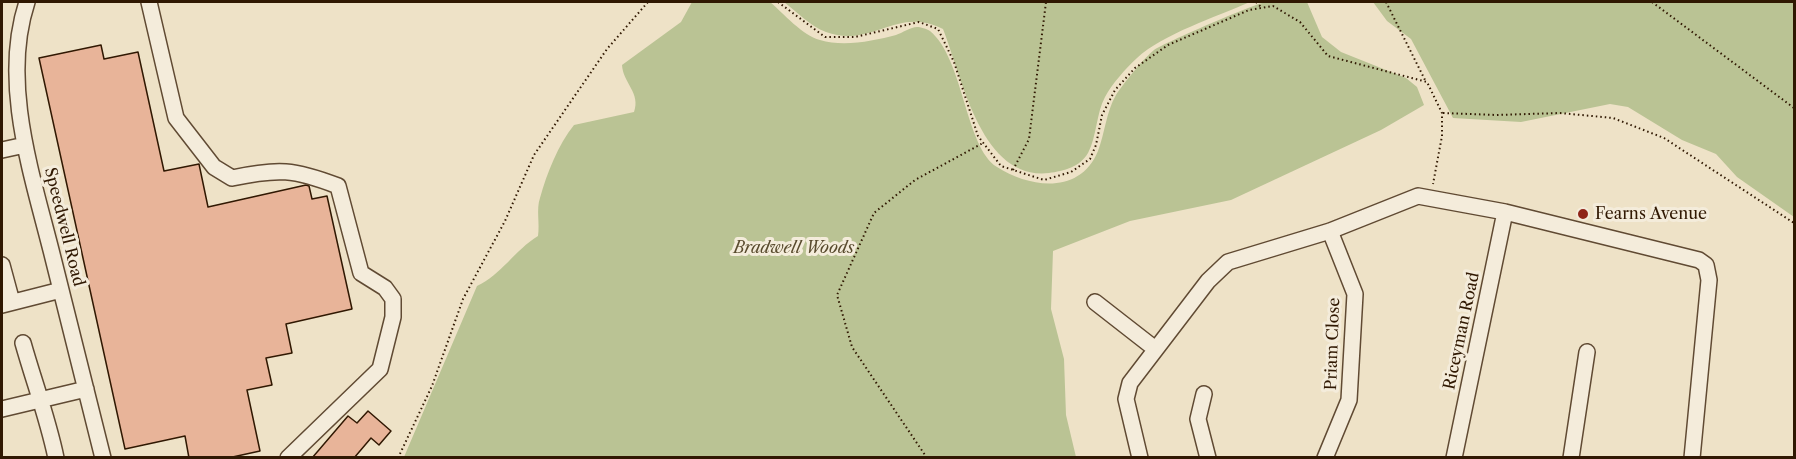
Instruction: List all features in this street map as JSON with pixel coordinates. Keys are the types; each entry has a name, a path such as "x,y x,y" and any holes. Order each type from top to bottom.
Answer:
{"street":[{"name":"Speedwell Road","path":"27,2 18,37 16,75 25,145 103,458"},
{"path":"149,2 176,118 214,168 232,178 264,171 303,172 338,186 361,273 385,288 393,299 393,317 380,369 288,458"},
{"path":"2,150 25,145"},
{"path":"1140,458 1126,399 1130,383 1154,348 1208,281 1228,262 1330,231 1418,196 1505,212 1699,260 1706,265 1709,280 1692,458"},
{"name":"Riceyman Road","path":"1454,458 1505,212"},
{"name":"Priam Close","path":"1325,458 1349,400 1355,294 1330,231"},
{"path":"2,265 7,304 61,290"},
{"path":"1095,302 1154,348"},
{"path":"23,344 39,400 47,418 56,458"},
{"path":"1571,458 1587,352"},
{"path":"2,409 86,388"},
{"path":"1204,394 1198,419 1208,458"}],"path":[{"path":"398,458 432,386 463,299 505,220 534,155 607,49 648,2"},
{"path":"778,2 825,37 855,37 919,22 938,29 954,62 978,136 1001,166 1044,180 1071,172 1090,159 1096,145 1102,116 1116,90 1135,68 1168,45 1249,10 1273,6 1300,22 1328,56 1427,82 1442,113 1442,136 1430,198"},
{"path":"1014,170 1029,139 1046,2"},
{"path":"1256,2 1263,8"},
{"path":"1386,2 1442,113"},
{"path":"1652,2 1794,108"},
{"path":"1442,113 1496,115 1560,113 1613,118 1664,138 1794,223"},
{"path":"927,458 852,348 837,295 874,213 915,180 983,143"}],"green space":[{"name":"Bradwell Woods","path":"692,2 770,2 807,34 829,42 868,41 896,35 915,27 929,30 941,44 950,61 971,123 986,157 997,167 1010,174 1039,183 1067,181 1079,175 1090,165 1098,151 1116,95 1154,50 1210,24 1266,2 1307,2 1322,37 1341,52 1406,78 1417,87 1424,105 1381,130 1231,200 1130,221 1053,251 1051,309 1064,359 1066,415 1076,457 404,457 477,286 493,276 538,236 540,198 554,160 568,133 574,125 634,112 636,105 634,94 625,77 622,65 681,22"},
{"path":"784,2 1250,2 1175,34 1137,58 1105,97 1091,146 1085,158 1071,168 1049,173 1026,171 1006,161 991,144 967,98 943,29 927,23 912,22 857,35 842,36 826,32 815,26"},
{"path":"1373,2 1794,2 1794,217 1737,177 1716,154 1682,140 1628,107 1610,104 1521,122 1453,118 1411,39 1387,21"}],"building":[{"path":"101,45 104,59 138,52 164,171 199,164 208,207 306,185 309,186 312,199 327,196 352,309 286,324 292,353 266,358 272,385 247,390 260,451 228,458 189,458 185,436 125,449 39,58"},
{"path":"368,411 391,431 379,445 371,438 354,458 312,458 348,416 357,423"}],"place":[{"name":"Fearns Avenue","path":"1583,214"}]}
